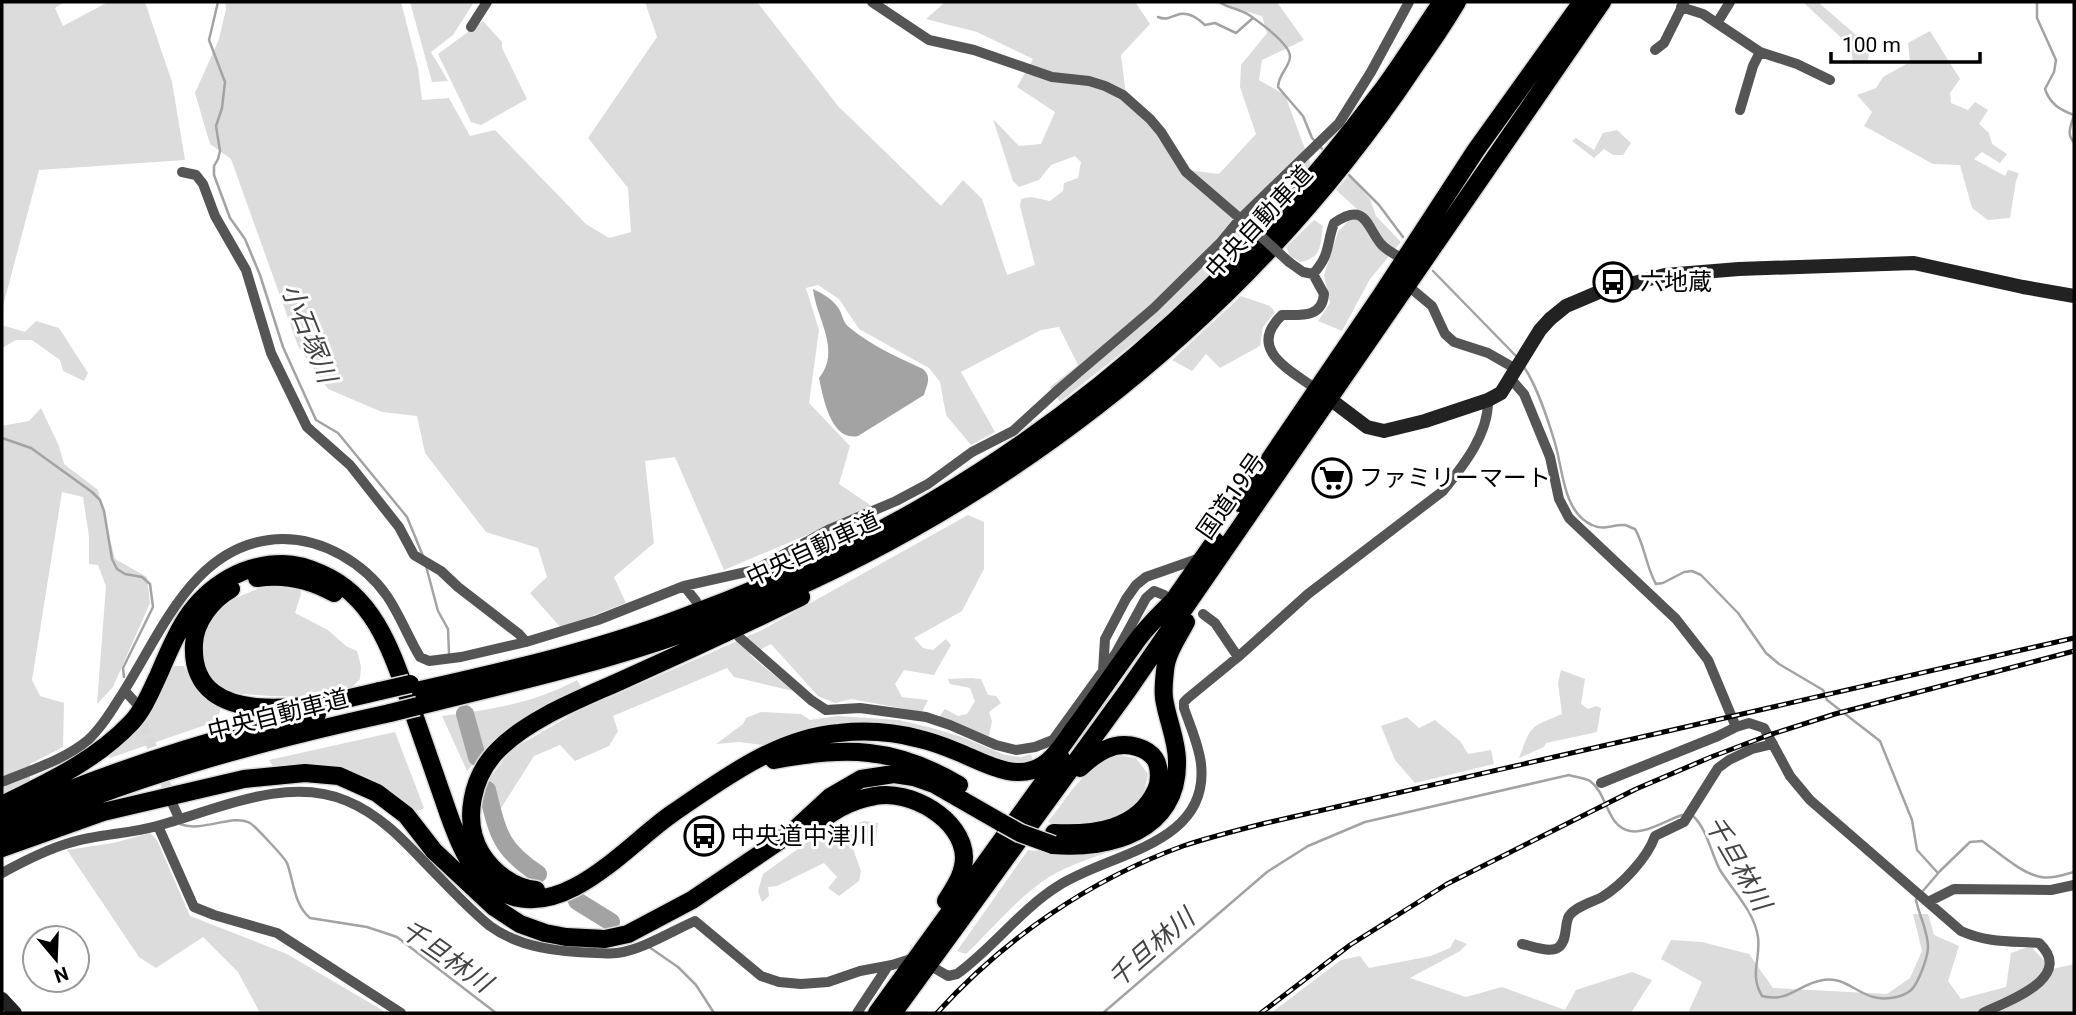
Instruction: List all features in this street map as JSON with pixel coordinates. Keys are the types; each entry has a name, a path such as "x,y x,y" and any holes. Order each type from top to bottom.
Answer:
{"highway":[{"name":"中央自動車道","path":"2,818 93,781 182,751 288,721 385,701 590,649 671,622 803,568 931,502 972,477 1109,378 1206,293 1307,185 1370,106 1441,2"},
{"name":"中央自動車道","path":"414,694 598,660 690,631 797,586 914,527 1058,436 1150,364 1225,296 1292,227 1355,151 1457,2"},
{"name":"国道19号","path":"918,961 957,925 1128,690 1254,504 1476,150 1582,2"},
{"name":"国道19号","path":"893,1013 918,961 1169,598 1204,557 1323,393 1408,285 1602,2"},
{"path":"2,848 103,812 244,779 304,773 339,776 377,793 406,815 434,851 494,907 520,924 545,933 605,939 628,934 681,907 791,833 830,797 846,786 868,777 894,774 914,777 1054,839 1077,847 1103,844 1149,825 1165,807 1176,785 1177,760 1164,698 1165,668 1171,649 1198,599 1230,554 1254,504"},
{"path":"586,880 552,889 533,890 502,877 479,850 473,833 471,809 474,789 497,750 552,712 726,633 854,570 914,527"},
{"path":"2,805 82,763 104,748 135,719 153,688 186,617 200,599 238,573 258,566 284,564 307,567 331,578 364,604 388,643 467,859 483,877 506,894 526,898 543,898 571,889 618,858 663,820 743,768 785,746 834,733 890,733 920,739 1008,771 1030,771 1043,765 1055,754 1169,598"},
{"path":"385,701 329,703 290,708 244,705 225,699 211,690 202,679 193,651 194,635 199,621 221,595 258,578 277,576 319,584 340,596 353,608 368,627 380,653 443,825 458,860 478,892"},
{"name":"中央自動車道","path":"2,834 38,817 150,776 292,735 385,701"},
{"path":"957,925 988,892 1070,781 1093,756 1108,747 1126,745 1148,752 1156,760 1158,786 1149,804 1137,816 1104,831 1054,839"},
{"path":"743,768 814,753 858,751 884,755 934,770 1005,819"},
{"path":"791,833 815,825 838,808 859,799 879,795 900,796 921,804 942,815 956,834 964,854 962,876 918,961 893,980 891,993 877,1013"}],"street":[{"path":"471,27 487,2"},
{"path":"872,2 929,40 974,50 1052,77 1089,81 1123,95 1161,132 1186,172 1290,262 1313,274 1324,294 1320,307 1308,315 1282,315 1273,324 1268,337 1271,352 1278,361 1367,427 1384,431 1425,421 1488,400 1501,393 1540,330 1566,306 1599,292 1665,275 1914,264 2023,288 2074,296"},
{"path":"2,782 67,754 89,739 125,691 150,645 196,580 221,557 237,547 256,542 302,539 328,548 351,561 386,594 417,652 424,660 429,661 461,657 526,642 598,620 684,586 755,570 830,529 928,484 972,452 1013,431 1154,308 1221,242 1339,122 1409,2"},
{"path":"1717,23 1730,2"},
{"path":"1655,50 1664,43 1683,4 1760,52 1797,64 1830,80"},
{"path":"1740,110 1760,52"},
{"path":"182,172 195,175 203,184 215,216 239,255 271,353 307,426 350,465 399,527 414,555 429,563 526,642"},
{"path":"1313,274 1323,263 1328,251 1334,223 1343,217 1356,215 1366,220 1384,247 1405,260"},
{"path":"1408,285 1432,306 1445,334 1454,342 1489,353 1517,368 1524,394 1550,457 1559,499 1569,518 1676,619 1708,660 1736,727"},
{"path":"2,873 41,852 71,842 158,826 243,800 278,793 326,794 345,800 379,818 491,926 515,940 531,945 568,952 617,953 695,921 761,976 779,982 828,982 860,971 918,961 948,976 957,974 1051,891 1073,877 1150,844 1178,828 1195,804 1202,774 1199,752 1184,702 1308,594 1443,491 1477,441 1489,411 1488,400"},
{"path":"1103,671 1105,639 1136,585 1146,577 1204,557"},
{"path":"684,586 696,601"},
{"path":"739,638 811,701 826,710 860,708 926,717 996,745 1016,750 1053,740 1116,653 1146,598 1154,591 1169,598"},
{"path":"1203,614 1215,623 1237,657"},
{"path":"125,691 135,702"},
{"path":"1601,783 1736,727 1749,723 1764,728 1790,776 1810,800 1961,931 1979,939 2039,943 2045,949 2050,968 2045,978 2037,986 1983,1013"},
{"path":"1522,944 1551,950 1559,947 1564,938 1568,917 1617,886 1646,854 1656,836 1685,822 1718,768 1752,749 1773,744"},
{"path":"173,805 179,818"},
{"path":"158,826 194,907 277,933 401,1013"},
{"path":"1927,901 1954,888 2051,890 2074,884"},
{"path":"857,1013 888,966"},
{"path":"2,999 15,1013"}],"shaded area":[{"path":"2,2 65,2 55,8 63,26 108,2 145,2 172,82 185,160 39,170 2,310"},
{"path":"225,2 401,2 418,68 422,100 449,98 470,136 495,130 586,224 609,238 631,232 628,188 588,138 657,37 645,2 757,2 838,106 941,206 963,180 982,199 1007,275 1035,265 1020,206 1021,199 1031,197 1050,201 1063,191 1064,183 1078,178 1081,162 1075,156 1051,165 1039,180 1019,187 1013,181 993,119 1019,146 1041,144 1055,112 1017,87 1033,59 977,32 926,19 945,2 1135,2 1150,24 1121,55 1127,103 1156,134 1180,169 1219,174 1256,134 1240,87 1241,65 1267,33 1262,16 1213,2 1277,2 1304,40 1262,60 1259,80 1285,95 1311,165 1238,247 1164,319 1060,402 1050,387 1078,365 1059,327 1041,330 961,372 995,432 971,445 946,415 940,382 929,368 859,329 839,299 818,285 806,288 819,330 809,403 850,446 839,484 873,507 724,570 675,457 645,461 654,543 614,577 626,603 561,628 530,593 547,577 538,548 486,532 425,453 417,416 382,412 328,389 298,346 231,159 210,144 195,93 219,39 226,9"},
{"path":"410,2 474,2 453,35 431,52 448,81 432,82"},
{"path":"1803,2 1818,2 1871,48 1867,62 1853,64 1851,47"},
{"path":"483,21 502,42 502,48 527,99 481,125 471,122 438,54"},
{"path":"1930,31 1960,79 1950,93 1951,103 1968,110 1975,102 1988,110 1979,124 1989,133 1992,144 2007,154 2000,163 1982,152 1974,159 2005,176 2008,170 2019,173 2010,218 1988,220 1972,208 1960,165 1933,164 1864,126 1872,112 1857,95 1876,88 1883,77 1910,62 1908,43"},
{"path":"1617,130 1631,143 1623,155 1613,155 1604,149 1594,158 1572,141 1576,138 1594,150 1603,133"},
{"path":"1349,175 1370,199 1376,216 1401,242 1370,279 1342,331 1318,321 1330,303 1324,275 1338,232 1358,210 1336,190"},
{"path":"1314,220 1323,226 1319,250 1312,258 1300,262 1290,256 1286,247"},
{"path":"813,289 834,303 846,324 858,334 885,351 923,369 927,375 924,395 858,436 841,432 826,406 819,378 825,368 828,346"},
{"path":"1241,296 1270,306 1275,312 1263,327 1260,346 1220,368 1206,354 1192,371 1172,360"},
{"path":"36,321 59,328 88,373 84,381 63,371 60,360 32,340 16,340 2,348 2,325 25,332"},
{"path":"41,408 59,446 64,464 98,490 115,559 147,577 150,603 113,687 97,704 106,586 98,565 89,564 89,537 83,497 62,492 32,680 40,696 64,703 63,747 30,764 30,783 2,798 2,426 29,421"},
{"path":"968,515 984,522 984,569 962,611 914,638 923,648 933,650 946,639 951,645 934,675 904,670 895,684 902,697 928,700 922,712 851,699 835,703 818,696 771,644 750,655 793,691 734,677 727,668 613,716 618,731 609,746 575,761 560,745 534,756 498,813 489,779 511,750 576,712 762,630"},
{"path":"262,587 300,587 301,594 295,613 328,630 346,646 357,651 361,666 360,679 350,689 312,697 270,696 231,693 211,679 201,657 204,635 215,612 236,598"},
{"path":"170,666 184,666 202,696 221,707 217,721 110,758 109,753 128,738 148,712"},
{"path":"1561,670 1585,679 1581,704 1588,709 1596,706 1601,708 1597,732 1546,743 1544,747 1519,758 1533,728 1562,714 1558,683"},
{"path":"948,679 981,679 988,695 996,696 1001,703 989,712 992,721 989,736 938,718 945,709 958,716 967,714 975,701 970,688 950,684"},
{"path":"577,680 582,688 531,715 492,743 467,771 442,716 528,700"},
{"path":"761,712 801,714 810,720 837,716 899,720 962,737 1005,755 1021,757 1031,754 1033,761 1013,764 995,761 897,731 777,745 739,742 716,744 743,724 746,718"},
{"path":"1407,717 1419,728 1435,720 1460,741 1468,754 1491,750 1494,764 1415,783 1395,760 1381,726"},
{"path":"395,732 424,808 416,812 386,788 356,773 309,769 275,770 269,760"},
{"path":"1117,755 1136,758 1148,774 1143,793 1136,804 1116,818 1091,826 1072,827 1048,822 1095,765"},
{"path":"864,821 878,823 876,840 852,846 861,871 859,881 839,896 828,888 837,877 824,863 777,886 768,887 769,896 762,902 758,891 763,874 827,828 839,829"},
{"path":"150,833 157,840 190,916 287,954 387,1013 260,1013 238,972 203,937 156,968 139,957 67,850 113,843"},
{"path":"1113,847 1114,850 1049,877 1016,904 966,954 957,951 1028,850 1060,853"},
{"path":"1913,914 1928,914 1934,935 1959,946 1948,981 1961,999 2006,987 2011,953 2030,946 2053,969 2074,964 2074,1013 1688,1013 1702,982 1661,959 1671,940 1702,942 1749,954 1773,988 1887,994 1910,978 1922,951"},
{"path":"1455,939 1467,944 1460,951 1410,978 1466,997 1502,987 1565,1010 1576,990 1632,972 1652,980 1631,1013 1271,1013 1341,960 1360,956 1369,968 1431,956 1450,948"}],"waterway":[{"name":"小石塚川","path":"218,2 209,40 225,82 222,108 216,126 220,151 214,166 214,175 230,218 245,239 260,275 283,347 316,420 338,433 407,517 423,556"},
{"path":"1219,2 1249,15 1285,46 1290,57 1278,87 1303,116 1312,138 1323,150"},
{"path":"2037,2 2037,18 2056,60 2054,72 2045,89 2056,106 2074,115 2070,133 2074,142"},
{"path":"1158,17 1187,14 1205,25 1215,23 1236,33 1253,18"},
{"path":"1349,175 1379,205 1403,237"},
{"path":"1433,271 1516,356"},
{"path":"1524,367 1546,414 1570,500 1582,519 1596,527 1625,525 1635,529 1656,584 1684,572 1692,571 1701,575 1738,613 1766,653 1779,664 1823,690 1827,700 1880,741 1912,820 1917,850 1937,872"},
{"name":"千旦林川","path":"2,438 31,448 92,492 100,500 104,511 112,559 117,569 125,574 142,577 150,584 153,607 123,668 124,677"},
{"name":"小石塚川","path":"426,566 438,611 448,629 449,653"},
{"name":"小石塚川","path":"465,714 477,757"},
{"name":"千旦林川","path":"1103,1013 1267,872 1308,846 1365,822 1569,775 1590,781 1616,823 1630,831 1650,829 1686,815"},
{"name":"小石塚川","path":"487,790 502,838 515,856 538,874"},
{"name":"千旦林川","path":"1693,816 1705,834 1720,870 1748,910 1756,928 1756,981 1762,996 1779,997 1814,982 1830,979 1877,998 1892,998 1906,993 1913,988 1919,977 1928,952 1927,935 1916,900 1918,897"},
{"name":"千旦林川","path":"180,824 198,826 235,820 250,823 287,863 298,900 310,918 367,927 397,937 496,1013"},
{"name":"千旦林川","path":"1922,892 1970,842 1982,841 2034,875 2049,877 2074,872"},
{"name":"小石塚川","path":"577,901 611,922"},
{"name":"小石塚川","path":"649,947 678,967 696,985 714,1013"}],"tunnel":[{"path":"138,710 171,798"}],"railway":[{"path":"937,1013 990,960 1050,914 1114,876 1183,846 1266,823 2074,638"},
{"path":"1261,1013 1350,945 1447,884 1636,789 1769,735 1835,714 2074,651"}],"place":[{"name":"六地蔵","path":"1613,282"},
{"name":"ファミリーマート","path":"1332,478"},
{"name":"中央道中津川","path":"704,836"}]}
